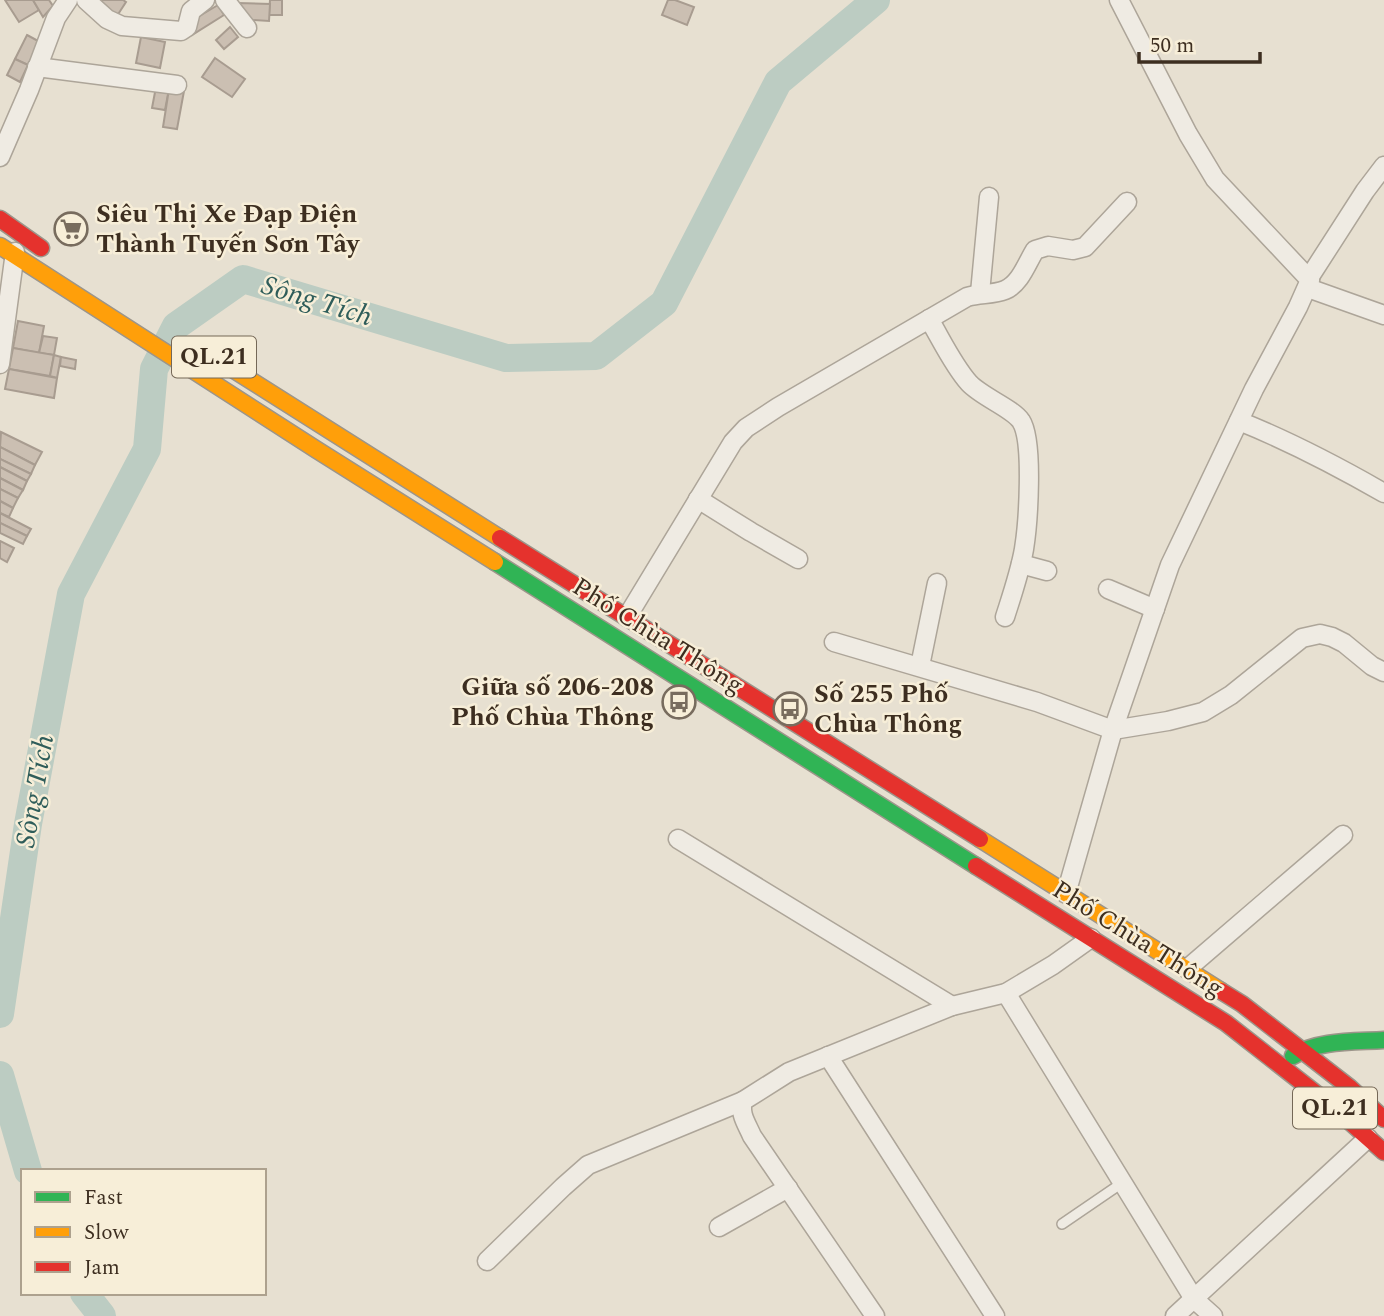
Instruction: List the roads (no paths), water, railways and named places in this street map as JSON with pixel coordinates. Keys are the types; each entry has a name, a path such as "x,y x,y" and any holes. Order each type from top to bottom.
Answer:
{"main road":[{"path":"0,219 55,256"},
{"name":"Phố Chùa Thông","path":"7,250 317,450 1226,1023 1332,1105 1384,1152"},
{"name":"Phố Chùa Thông","path":"214,357 1242,1004 1349,1087 1384,1119"},
{"path":"1282,1067 1299,1050 1384,1041"}],"street":[{"path":"0,157 56,18 68,0"},
{"path":"86,0 107,19 122,26 181,32 187,27 191,10 205,0"},
{"path":"225,0 247,28"},
{"path":"1119,0 1188,134 1215,179 1308,283 1384,315"},
{"path":"37,67 177,85"},
{"path":"1066,894 1113,730 1170,565 1308,283 1365,191 1384,166"},
{"path":"980,293 989,197"},
{"path":"627,617 733,442 746,428 967,297 1005,290 1013,285 1027,267 1035,250 1048,246 1073,250 1085,247 1127,202"},
{"path":"0,364 7,250 23,236"},
{"path":"929,319 970,384 1014,413 1024,425 1029,466 1025,538 1021,564 1005,617"},
{"path":"1239,421 1319,457 1384,493"},
{"path":"698,499 798,559"},
{"path":"1021,564 1046,571"},
{"path":"920,666 937,583"},
{"path":"1108,589 1155,609"},
{"path":"834,642 1037,702 1113,730 1203,712 1231,695 1302,638 1320,634 1344,643 1372,666 1384,672"},
{"path":"1187,970 1343,835"},
{"path":"678,839 952,1006"},
{"path":"487,1261 589,1165 743,1101 789,1072 952,1006 1006,993 1091,938"},
{"path":"1006,993 1194,1299 1213,1316"},
{"path":"828,1056 995,1316"},
{"path":"743,1101 742,1114 752,1136 874,1316"},
{"path":"1175,1316 1368,1138"},
{"path":"719,1227 788,1188"}],"lane":[{"path":"1062,1224 1122,1183"}],"waterway":[{"name":"Sông Tích","path":"0,1014 28,824 71,594 147,449 154,369 176,326 243,279 506,358 596,356 664,303 778,82 876,0"},
{"name":"Sông Tích","path":"0,1075 27,1169"},
{"name":"Sông Tích","path":"86,1295 102,1316"}],"place":[{"name":"Siêu Thị Xe Đạp Điện Thành Tuyến Sơn Tây","path":"71,229"},
{"name":"Giữa số 206-208 Phố Chùa Thông","path":"679,702"},
{"name":"Số 255 Phố Chùa Thông","path":"790,709"}]}
